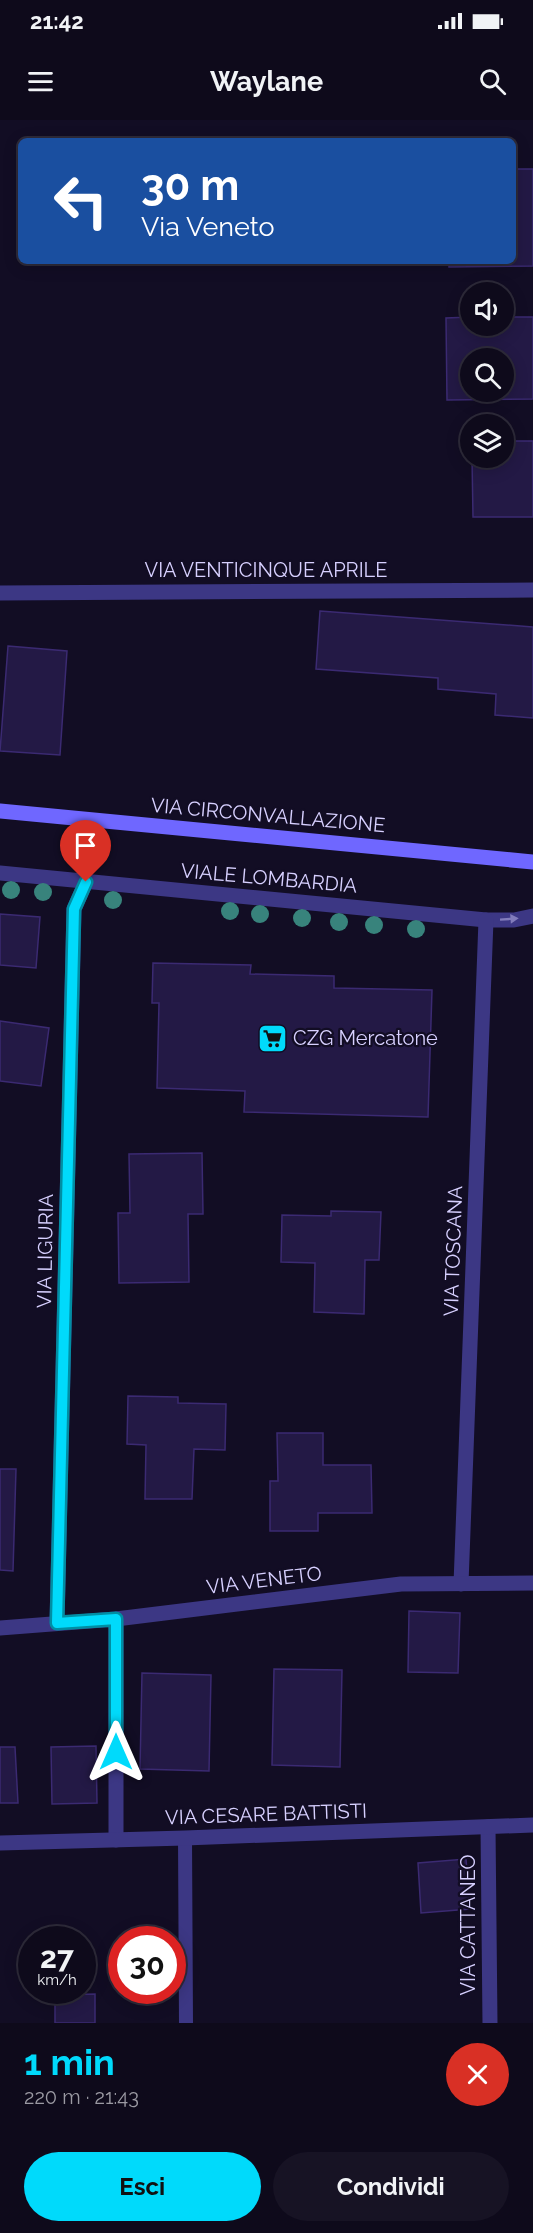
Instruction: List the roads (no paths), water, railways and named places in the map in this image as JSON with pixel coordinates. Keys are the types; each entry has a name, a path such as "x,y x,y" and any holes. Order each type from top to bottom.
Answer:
{"main road":[{"name":"VIA CIRCONVALLAZIONE","path":"0,811 533,862"}],"street":[{"name":"VIA VENTICINQUE APRILE","path":"0,593 533,590"},
{"name":"VIALE LOMBARDIA","path":"0,873 486,920 514,920 533,916"},
{"name":"VIA LIGURIA","path":"57,1623 74,909 86,882"},
{"name":"VIA TOSCANA","path":"461,1584 486,920"},
{"name":"VIA VENETO","path":"0,1628 116,1619 401,1584 533,1582"},
{"path":"116,1619 116,1840"},
{"name":"VIA CESARE BATTISTI","path":"0,1843 533,1825"},
{"name":"VIA CATTANEO","path":"488,1827 490,2023"}],"lane":[{"path":"185,1838 186,2023"}],"place":[{"name":"CZG Mercatone","path":"272,1038"}]}
